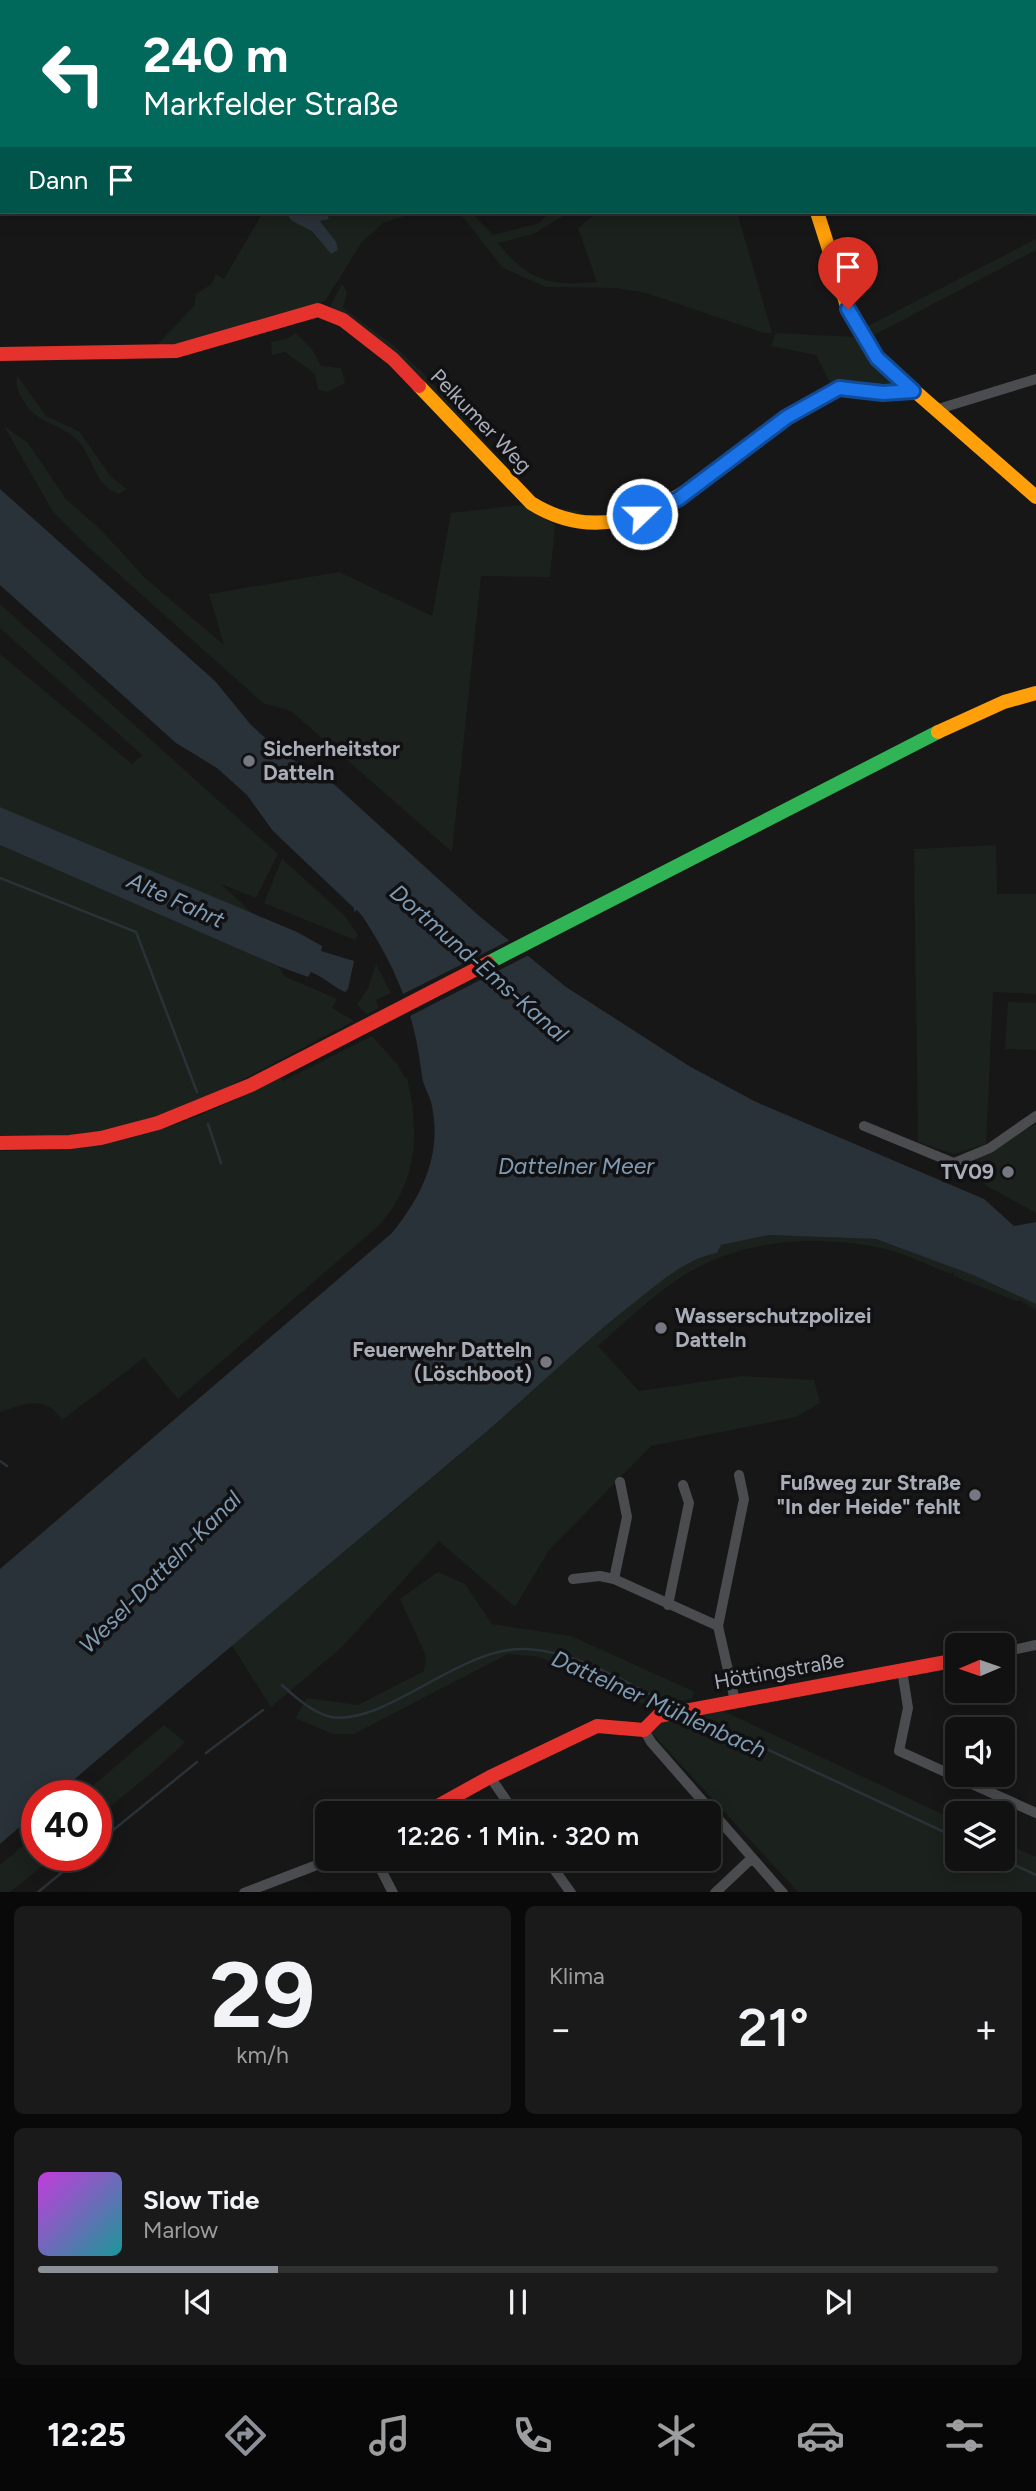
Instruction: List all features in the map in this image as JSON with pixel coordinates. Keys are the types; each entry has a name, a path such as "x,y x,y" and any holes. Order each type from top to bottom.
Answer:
{"street":[{"path":"818,214 856,327 877,358 1036,497"},
{"name":"Pelkumer Weg","path":"0,354 176,351 318,310 343,320 393,359 531,503 553,517 583,522 642,514 669,504 787,417 839,388 883,393 913,391"},
{"path":"935,410 1036,379"},
{"path":"0,1143 76,1143 135,1132 173,1119 304,1058 955,723 1004,702 1036,693"},
{"path":"864,1126 954,1163 990,1148 1036,1116"},
{"path":"735,1701 718,1626 744,1499 738,1475"},
{"path":"614,1580 627,1517 620,1482"},
{"path":"668,1605 689,1503 683,1485"},
{"path":"573,1579 600,1576 614,1580 718,1626"},
{"path":"1015,1649 1036,1645"},
{"name":"Höttingstraße","path":"644,1730 658,1716 675,1712 945,1662"},
{"path":"902,1670 908,1708 899,1751 1036,1813"},
{"path":"447,1801 597,1727 614,1725 644,1730 651,1742 783,1892"},
{"path":"491,1777 507,1801"},
{"path":"715,1892 752,1858"},
{"path":"244,1892 315,1865"},
{"path":"382,1871 393,1892"},
{"path":"556,1871 571,1892"}],"shaded area":[{"path":"262,214 411,214 383,223 362,242 325,301 178,348 157,345 194,306 196,294 212,284 216,274 224,279"},
{"path":"461,214 473,214 493,235 539,223 548,214 567,214 533,234 498,243 530,273 553,282 580,283 597,282 578,228 595,214 738,214 772,333 764,333 646,293 616,288 546,287 503,268"},
{"path":"1036,239 1036,250 874,335 868,326"},
{"path":"342,284 347,292 343,308 393,345 421,371 534,497 554,508 580,511 579,517 541,506 360,329 330,306"},
{"path":"296,333 312,349 321,366 341,368 345,383 327,392 318,390 315,374 285,352 272,355 271,342 286,339"},
{"path":"776,333 857,337 893,380 895,389 833,389 816,355 771,346"},
{"path":"17,375 46,416 80,432 111,477 127,489 119,494 104,485 78,441 32,412 20,395 16,383"},
{"path":"4,426 28,443 66,499 100,529 145,578 224,645 209,594 339,572 432,616 451,513 522,505 555,525 550,577 481,576 452,852 291,711 263,703 86,545 53,512"},
{"path":"0,604 278,854 256,898 221,884 253,914 0,807 0,654 132,764 142,755 0,628"},
{"path":"0,845 278,966 284,976 337,999 332,1008 354,1021 224,1089 143,1122 72,1136 0,1137"},
{"path":"996,845 997,894 1036,894 1036,994 993,992 986,1144 954,1154 918,1142 914,849"},
{"path":"282,859 344,915 358,935 355,940 264,903"},
{"path":"376,964 391,993 376,1000 379,1008 367,1014 357,1005 368,988"},
{"path":"1008,1002 1036,1003 1036,1050 1005,1049"},
{"path":"372,1036 407,1078 414,1118 408,1176 390,1212 376,1228 178,1399 144,1358 62,1420 42,1404 26,1404 0,1412 0,1151 75,1147 145,1134 212,1110 279,1075 283,1081"},
{"name":"TV09","path":"1036,1124 1036,1213 985,1185 975,1159"},
{"path":"769,1235 876,1239 973,1275 1036,1304 1036,1310 1019,1300 954,1276 954,1272 950,1274 911,1257 870,1246 821,1241 772,1244 724,1256 701,1266 659,1293 598,1346 639,1391 742,1376 814,1380 820,1403 796,1417 651,1446 549,1550 515,1607 439,1541 341,1648 271,1707 231,1644 371,1530 508,1413 579,1346 637,1297 693,1261 717,1253 721,1245"},
{"path":"438,1572 465,1584 492,1624 571,1636 695,1692 691,1699 648,1707 621,1691 539,1657 508,1654 354,1734 333,1734 295,1718 307,1698 358,1705 424,1671 426,1656 400,1599"},
{"path":"717,1708 945,1815 945,1871 1015,1871 1015,1847 1036,1857 1036,1892 798,1892 721,1808 721,1801 714,1801 650,1731 663,1721"},
{"path":"164,1725 185,1742 112,1806 112,1780 100,1780"},
{"path":"21,1847 21,1871 36,1871 10,1892 0,1892 0,1865"}],"water":[{"path":"287,214 327,214 329,219 320,221 336,242 338,250 331,254 312,231 292,221"},
{"name":"Dattelner Meer","path":"0,489 215,681 251,725 285,756 326,777 478,915 566,987 689,1066 756,1102 984,1199 1014,1226 1036,1222 1036,1304 973,1275 876,1239 769,1235 721,1245 717,1253 695,1260 674,1272 616,1317 485,1433 74,1780 21,1780 21,1826 0,1844 0,1569 392,1233 412,1204 427,1174 432,1158 434,1124 431,1102 423,1080 419,1053 403,993 386,956 363,917 357,910 354,912 354,908 273,831 247,795 217,768 176,743 0,585"},
{"name":"Alte Fahrt","path":"0,807 297,932 322,946 321,951 354,961 348,989 345,992 311,972 308,977 278,966 0,845"}],"pier":[{"path":"512,939 531,954 408,1017 401,995"}],"waterway":[{"path":"0,878 136,932 197,1092"},
{"path":"208,1124 221,1163"},
{"name":"Dattelner Mühlenbach","path":"0,1461 7,1466"},
{"name":"Dattelner Mühlenbach","path":"282,1685 318,1712 331,1717 352,1717 399,1699 475,1660 501,1651 526,1649 545,1651 584,1662 675,1707"},
{"path":"206,1753 263,1710"},
{"name":"Dattelner Mühlenbach","path":"694,1715 945,1832"},
{"path":"112,1831 197,1762"},
{"name":"Dattelner Mühlenbach","path":"1015,1865 1036,1875"},
{"path":"38,1892 64,1871"}],"traffic: fast":[{"path":"488,963 938,732"}],"traffic: slow":[{"path":"818,214 848,309 877,358 1036,497"},
{"path":"419,386 531,503 570,520 607,522 642,514 677,497 775,426 835,389 849,388 881,393 913,391"},
{"path":"938,732 1004,702 1036,693"}],"traffic: jam":[{"path":"0,354 176,351 318,310 343,320 393,359 419,386"},
{"path":"0,1143 70,1142 101,1138 158,1123 251,1085 488,963"},
{"path":"447,1801 490,1777 597,1726 644,1730 658,1716 945,1662"}],"place":[{"name":"Sicherheitstor Datteln","path":"249,761"},
{"name":"TV09","path":"1008,1172"},
{"name":"Wasserschutzpolizei Datteln","path":"661,1328"},
{"name":"Feuerwehr Datteln (Löschboot)","path":"546,1362"},
{"name":"Fußweg zur Straße \"In der Heide\" fehlt","path":"975,1495"}],"route":[{"path":"642,514 660,509 678,499 787,417 839,388 883,393 913,391 877,358 856,327 848,309"}],"water label":[{"name":"Dortmund-Ems-Kanal","path":"479,963"},
{"name":"Wesel-Datteln-Kanal","path":"160,1572"}]}
